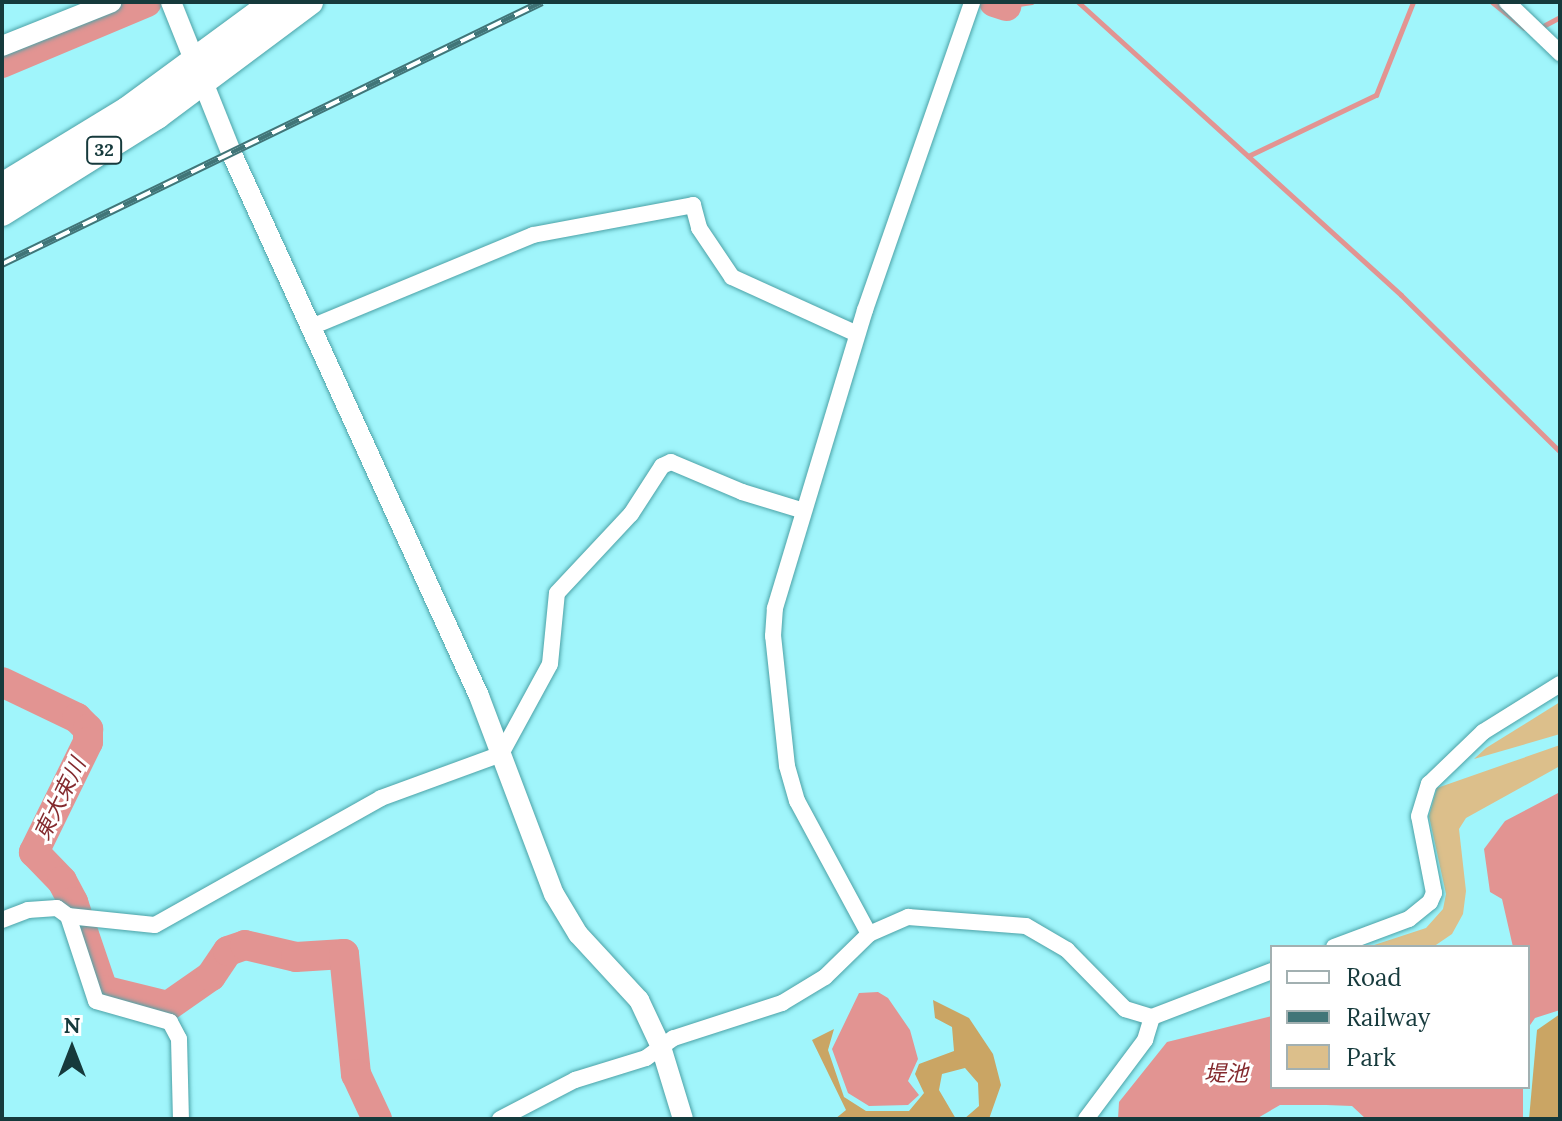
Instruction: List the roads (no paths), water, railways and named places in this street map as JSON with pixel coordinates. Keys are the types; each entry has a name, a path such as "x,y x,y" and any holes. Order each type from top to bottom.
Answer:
{"highway":[{"name":"32","path":"2,186 127,110 199,72 274,2"},
{"name":"32","path":"2,213 199,72 310,2"}],"street":[{"path":"2,46 112,2"},
{"path":"171,2 199,72 501,754 559,904 578,934 639,1000 661,1047 683,1119"},
{"path":"869,934 797,801 787,766 773,636 801,510 857,334 972,2"},
{"path":"1507,2 1560,53"},
{"path":"311,327 533,235 693,205 699,228 732,277 857,334"},
{"path":"2,920 46,907 75,915 155,925 381,798 501,754 550,664 557,593 631,514 662,466 671,462 742,492 801,510"},
{"path":"1339,945 1409,919 1430,902 1434,893 1419,816 1429,784 1483,732 1560,684"},
{"path":"75,915 96,1001 170,1022 179,1039 181,1119"},
{"path":"500,1119 575,1080 646,1058 687,1033 782,1003 825,977 869,934 908,917 1026,926 1067,950 1125,1009 1152,1017 1270,972"},
{"path":"1086,1119 1145,1040 1152,1017"}],"water":[{"path":"1560,792 1560,1010 1535,1018 1530,1025 1530,945 1513,945 1502,899 1490,892 1484,849 1505,821"},
{"path":"878,992 888,998 910,1030 918,1059 908,1081 919,1095 908,1105 869,1106 848,1093 832,1049 859,993"},
{"name":"堤池","path":"1270,1016 1270,1089 1523,1089 1523,1119 1366,1119 1352,1106 1280,1105 1256,1119 1118,1119 1119,1102 1167,1042"}],"waterway":[{"path":"2,63 147,2"},
{"path":"994,2 1006,6"},
{"path":"1006,6 1032,2"},
{"path":"1078,2 1401,295 1560,452"},
{"path":"1248,156 1376,95 1413,2"},
{"path":"1492,2 1524,28"},
{"path":"1545,25 1560,17"},
{"name":"東大束川","path":"2,682 77,718 88,729 88,742 34,852 62,881 73,902 103,990 168,1006 211,976 228,951 245,945 296,957 344,954 356,1074 377,1119"}],"railway":[{"path":"2,264 542,2"}]}
